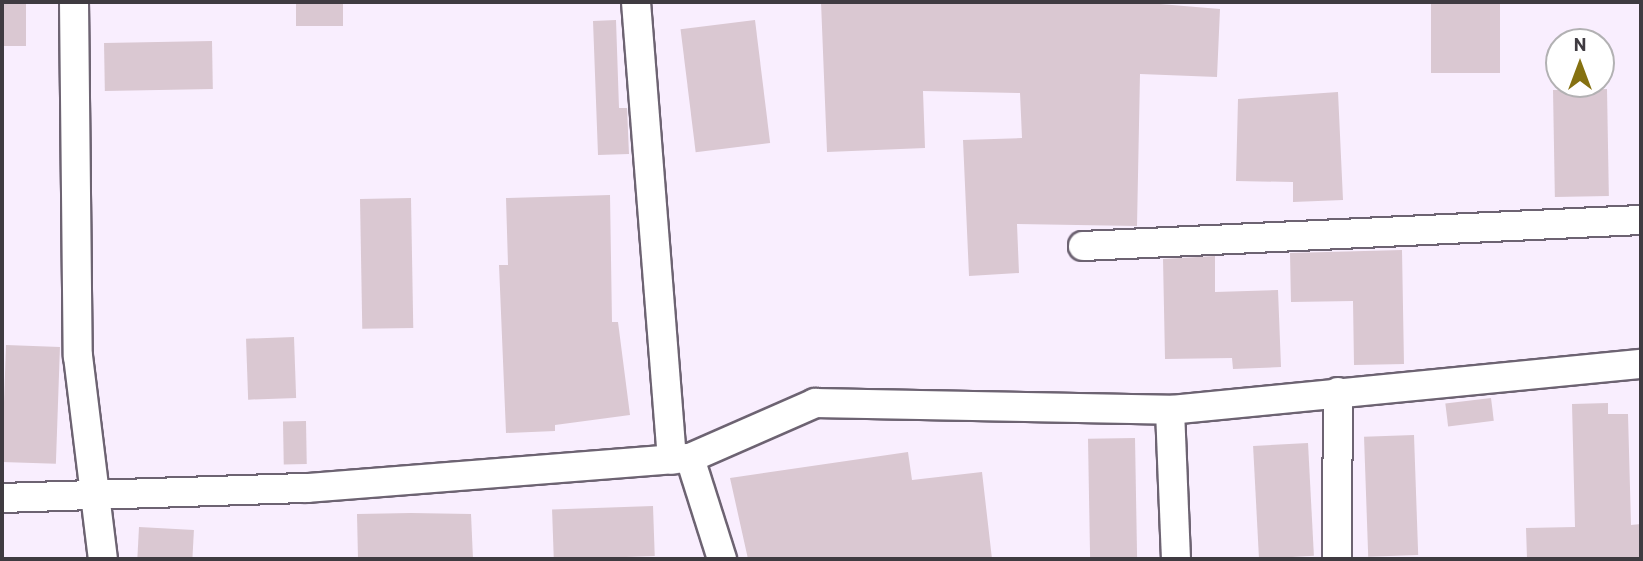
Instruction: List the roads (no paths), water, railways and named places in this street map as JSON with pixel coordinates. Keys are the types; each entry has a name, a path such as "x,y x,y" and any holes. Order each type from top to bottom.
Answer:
{"street":[{"path":"74,2 78,356 103,559"},
{"path":"636,2 681,459 722,559"},
{"path":"1083,246 1641,220"},
{"path":"2,498 307,488 681,459 815,403 1170,410 1641,364"},
{"path":"1337,559 1338,392"},
{"path":"1170,410 1176,559"}]}
